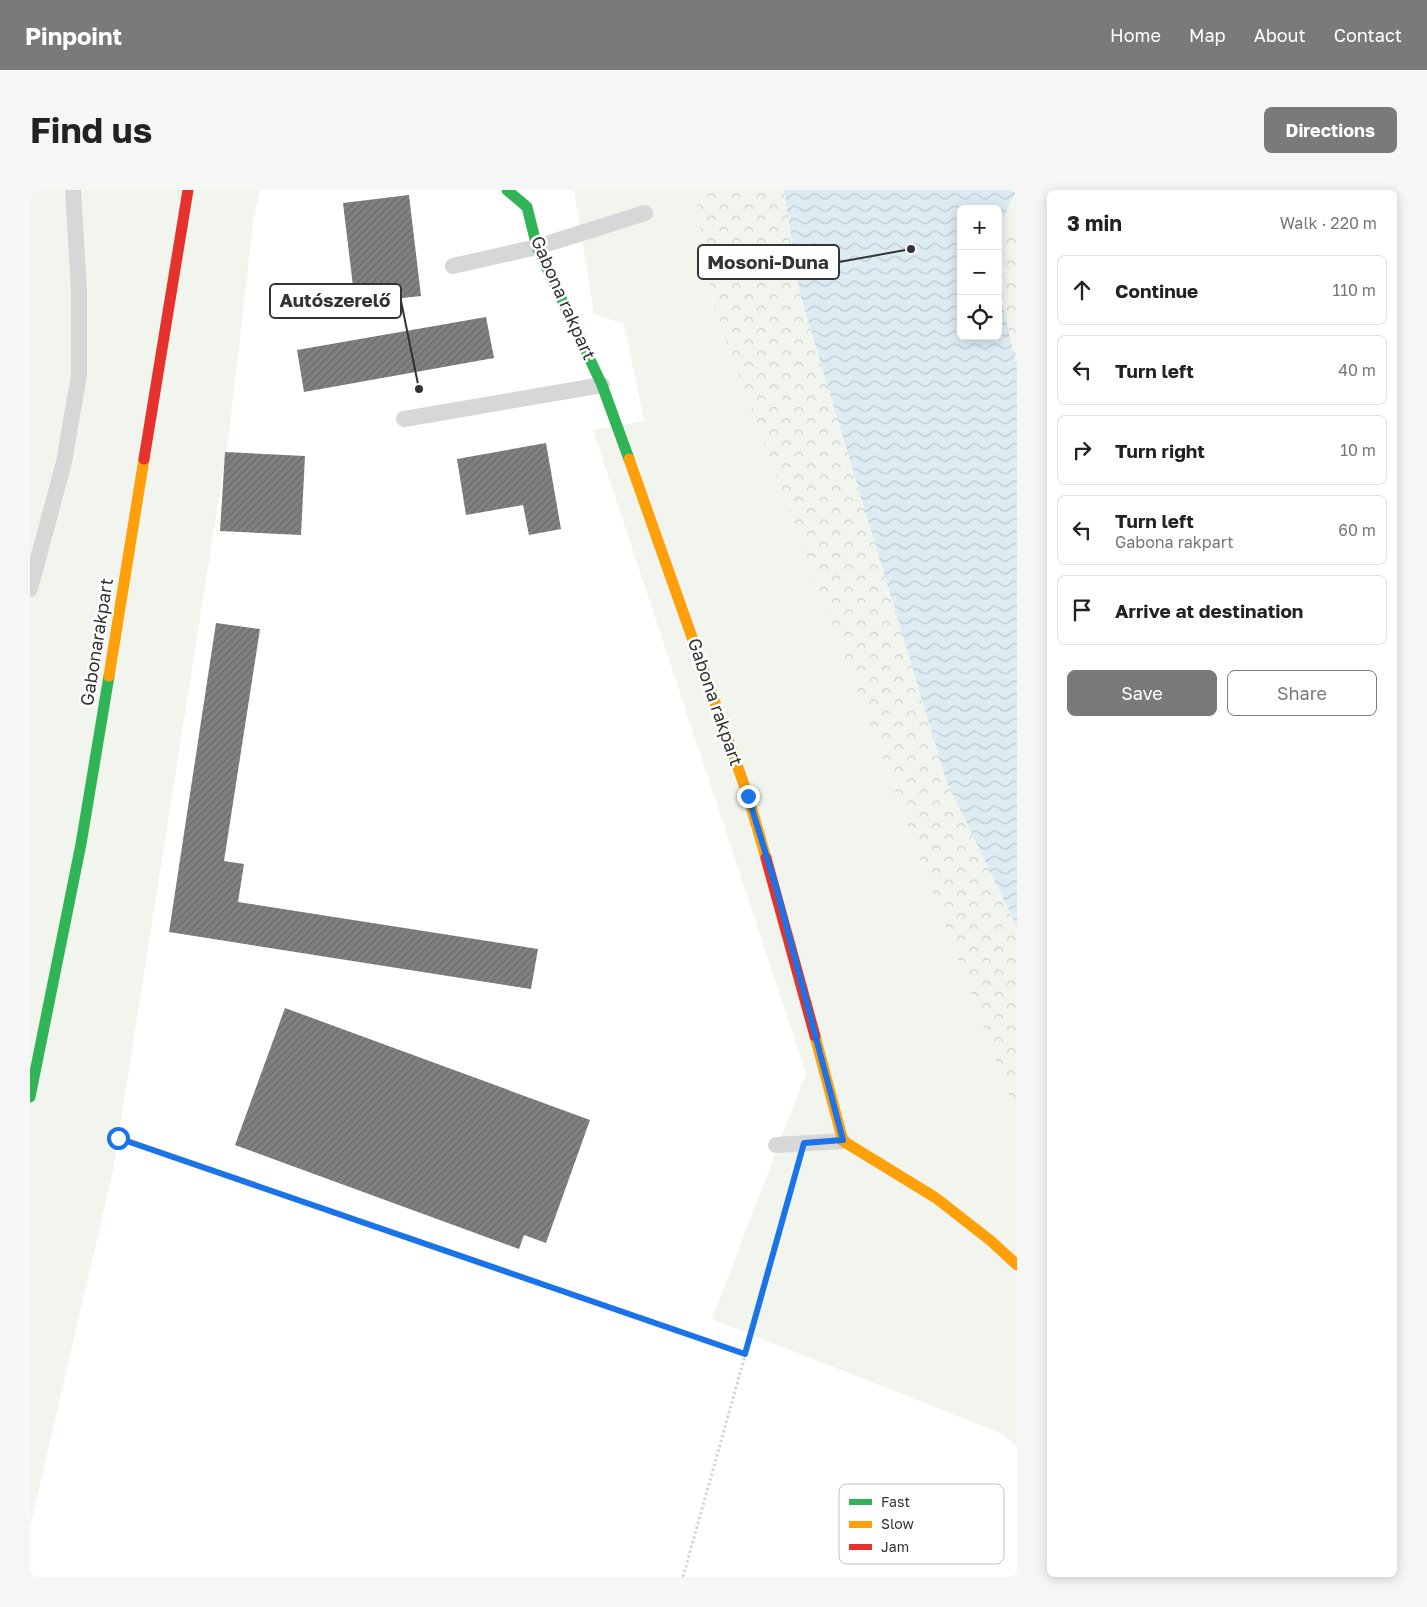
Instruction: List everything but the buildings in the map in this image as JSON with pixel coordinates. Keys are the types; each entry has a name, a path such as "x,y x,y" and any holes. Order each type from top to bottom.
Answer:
{"street":[{"name":"Gabonarakpart","path":"30,1098 81,844 188,190"},
{"path":"507,190 527,207"},
{"name":"Gabona rakpart","path":"527,207 537,247 602,385 748,796 776,887 843,1140"},
{"path":"843,1140 936,1198 991,1241 1017,1265"}],"lane":[{"path":"30,590 64,462 79,376 79,290 73,190"},
{"path":"524,190 527,207"},
{"path":"453,266 537,247 645,213"},
{"name":"Gabona rakpart","path":"404,419 602,385"},
{"path":"776,1145 843,1140"}],"path":[{"path":"118,1138 745,1354"},
{"path":"683,1577 804,1143"}],"green space":[{"path":"30,190 260,190 254,215 229,434 113,1171 30,1527"},
{"path":"574,190 694,190 715,312 1017,1117 1017,1446 998,1432 712,1319 806,1073 593,430 644,421 624,324 594,314"},
{"path":"694,190 784,190 800,294 946,780 1017,927 1017,1117 715,312"},
{"path":"1017,192 1017,233 1002,240 1002,221"},
{"path":"1017,233 1017,367 1002,302 1002,240"}],"water":[{"path":"784,190 1017,190 1002,221 1002,205 957,205 957,340 1002,340 1002,302 1017,367 1017,927 946,780 800,294"}],"traffic: fast":[{"path":"507,190 527,207 537,247 602,385 629,459"},
{"path":"30,1097 81,844 109,676"}],"traffic: slow":[{"path":"109,676 144,459"},
{"path":"629,459 748,796 766,858"},
{"path":"815,1036 843,1141 936,1198 991,1241 1017,1265"}],"traffic: jam":[{"path":"144,459 188,190"},
{"path":"766,858 815,1036"}],"place":[{"name":"Mosoni-Duna","path":"911,249"},
{"name":"Autószerelő","path":"419,389"}],"route":[{"path":"118,1138 745,1354 804,1143 843,1140 776,887 748,796"}]}
